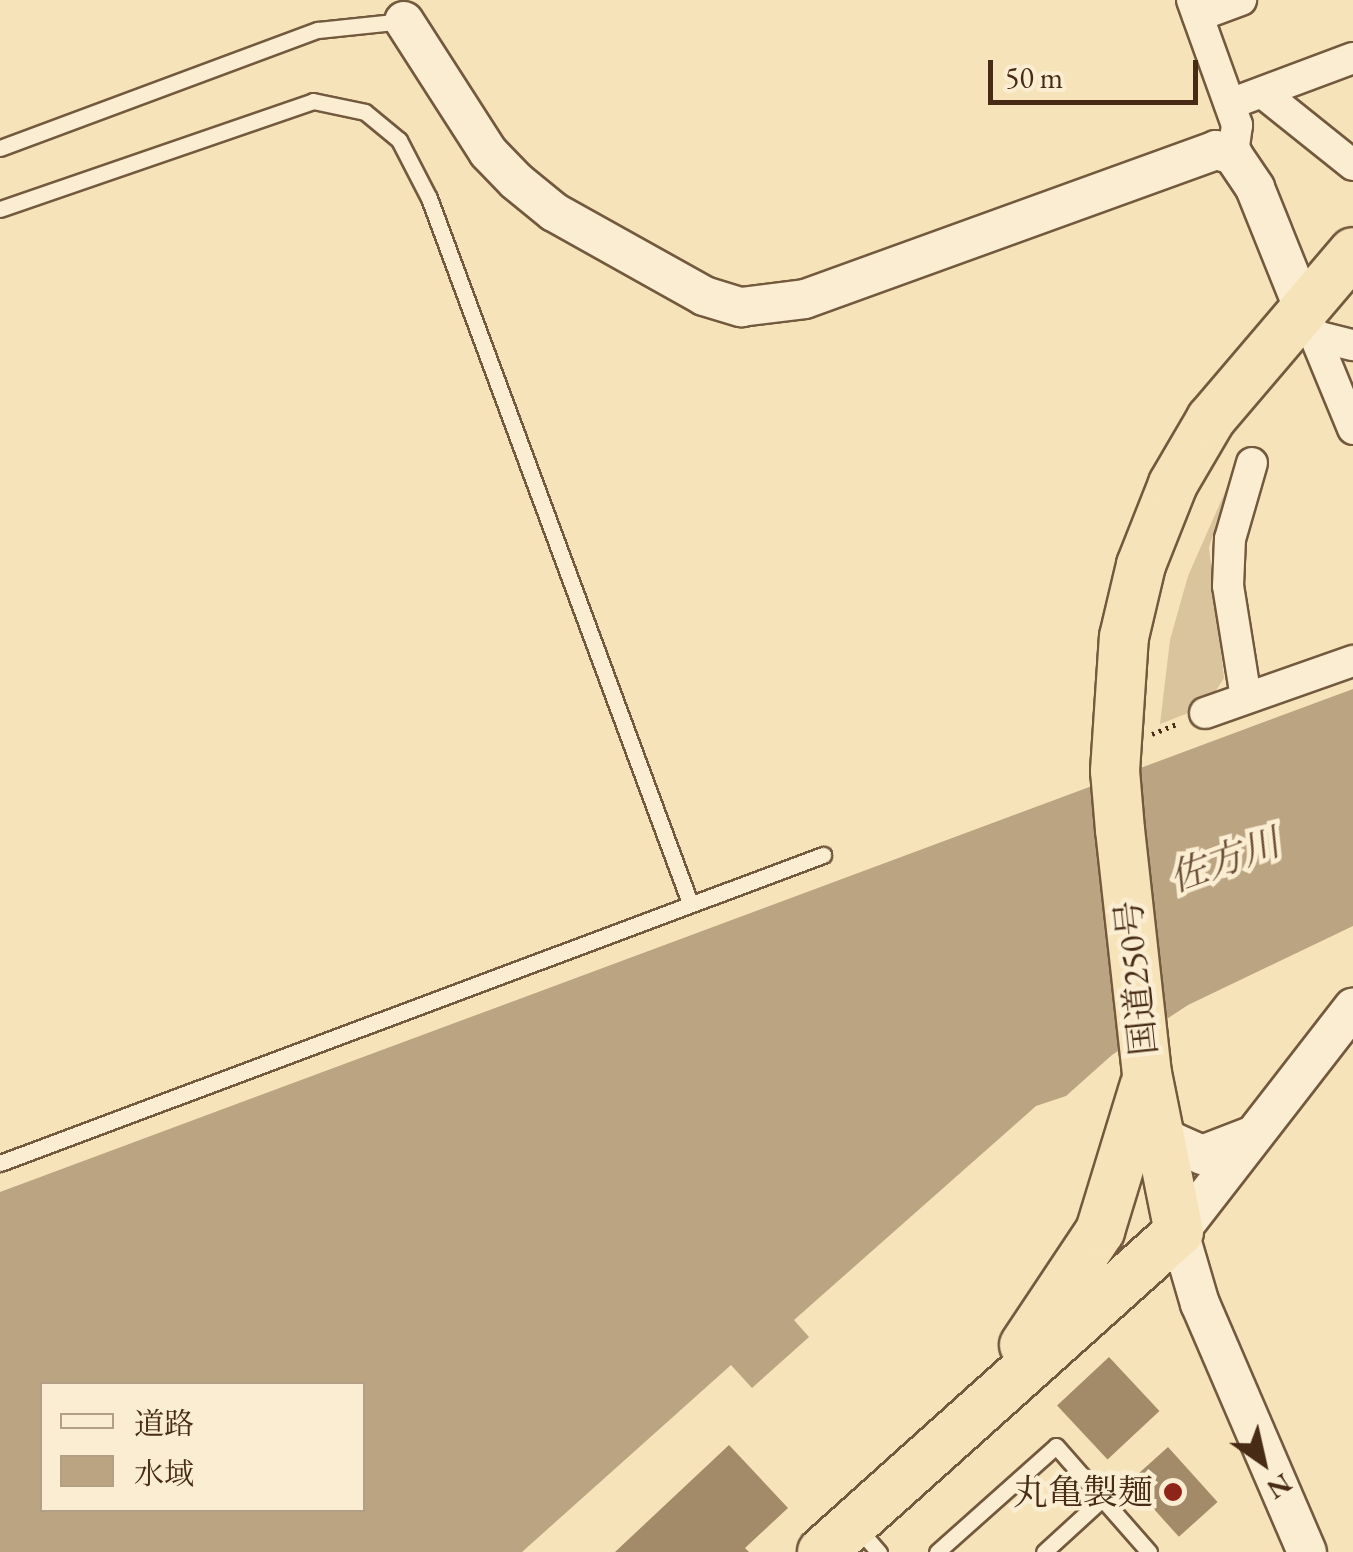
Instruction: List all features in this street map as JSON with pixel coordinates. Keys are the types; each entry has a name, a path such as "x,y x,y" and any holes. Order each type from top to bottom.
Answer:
{"highway":[{"name":"国道250号","path":"1179,1232 1148,1074 1115,771 1124,637 1141,565 1173,484 1211,418 1311,321 1353,252"},
{"path":"965,1424 1062,1295 1100,1231 1148,1074"},
{"path":"851,1542 965,1424 1179,1232"}],"street":[{"path":"1233,155 1237,126 1195,8 1240,0"},
{"path":"399,10 488,152 516,181 554,212 704,296 741,307 806,299 1216,150 1233,155 1255,188 1353,429"},
{"path":"1230,104 1353,58"},
{"path":"1263,93 1353,165"},
{"path":"1311,321 1353,345"},
{"path":"1246,698 1228,586 1230,539 1252,463"},
{"path":"1205,713 1353,661"},
{"path":"1307,1552 1200,1304 1179,1232 1353,1008"},
{"path":"1157,1125 1170,1141 1202,1155 1254,1134"}],"lane":[{"path":"0,148 318,30 399,10"},
{"path":"0,209 313,100 366,112 400,140 429,198 690,904"},
{"path":"0,1163 823,856"},
{"path":"937,1552 1056,1446 1146,1551"},
{"path":"1044,1552 1101,1500"}],"shaded area":[{"path":"1240,458 1209,547 1224,678 1206,706 1160,724 1170,640 1188,576"}],"water":[{"name":"佐方川","path":"1353,689 1353,926 1188,1005 1112,1055 1066,1096 1036,1106 794,1320 809,1337 752,1388 731,1365 522,1552 0,1552 0,1192"}],"building":[{"path":"1109,1357 1159,1411 1108,1460 1057,1405"},
{"path":"729,1445 788,1508 745,1548 749,1552 615,1552"},
{"name":"丸亀製麺","path":"1168,1447 1218,1502 1179,1537 1129,1482"}],"place":[{"name":"丸亀製麺","path":"1173,1492"}]}
